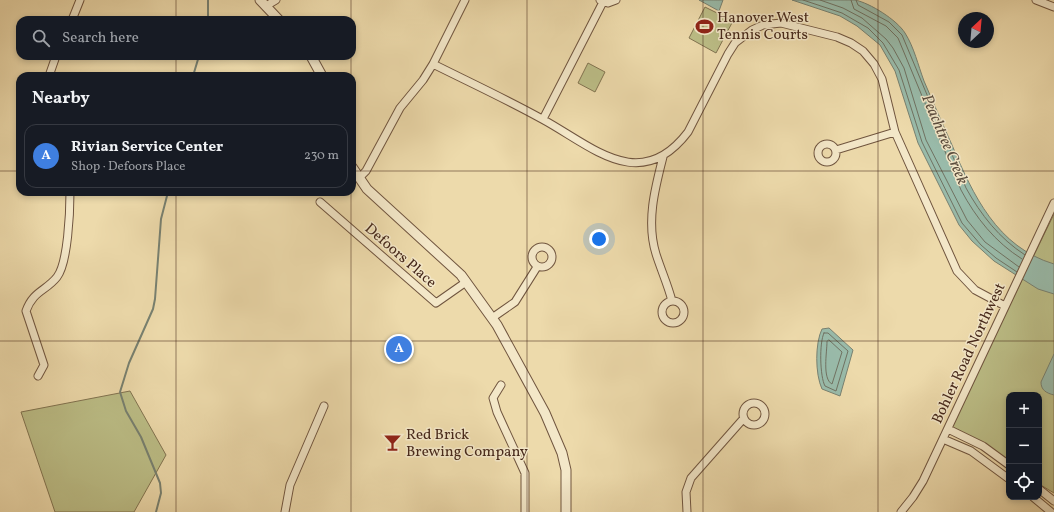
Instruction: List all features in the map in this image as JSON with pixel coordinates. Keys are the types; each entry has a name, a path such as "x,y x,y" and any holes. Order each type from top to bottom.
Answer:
{"street":[{"path":"74,16 80,0"},
{"path":"263,3 276,0"},
{"path":"359,178 366,171 400,108 423,80 433,64 464,0"},
{"path":"542,119 602,1 608,3 616,0"},
{"path":"1036,0 1054,7"},
{"path":"263,3 275,16"},
{"path":"433,64 542,119 598,153 611,159 635,163 663,157 683,140 728,54 735,43 752,30 773,24 789,24 837,37 851,43 863,51 874,64 882,79 895,132 957,271 975,290 1005,306"},
{"path":"50,72 55,60"},
{"path":"313,60 320,72"},
{"path":"836,150 895,132"},
{"path":"663,157 651,206 652,234 656,254 672,301"},
{"path":"356,173 377,199 461,275 498,324 546,413 562,453 566,470 566,512"},
{"path":"38,376 44,365 26,311 36,294 57,278 64,263 70,196"},
{"name":"Defoors Place","path":"320,202 436,303 466,282"},
{"name":"Bohler Road Northwest","path":"901,512 923,481 1054,203"},
{"path":"492,318 515,302 538,266"},
{"path":"501,385 494,398 497,412 525,473 525,512"},
{"path":"285,512 290,485 324,406"},
{"path":"687,512 686,492 690,478 744,418"},
{"path":"948,428 983,446 1006,464"},
{"path":"943,439 971,451 1006,476"},
{"path":"1042,491 1054,501"},
{"path":"1037,500 1052,512"}],"green space":[{"path":"705,7 733,21 716,53 689,38"},
{"path":"588,63 605,72 595,92 578,83"},
{"path":"1054,214 1054,493 1042,486 1042,392 1006,392 1006,463 950,428"},
{"path":"130,391 166,455 134,512 55,512 21,412"}],"water":[{"path":"699,0 723,0 719,11"},
{"name":"Peachtree Creek","path":"792,0 855,0 883,13 901,28 911,44 934,105 960,164 978,200 1002,232 1017,245 1034,256 1054,264 1054,294 1038,289 994,261 972,241 959,225 918,143 895,71 880,45 857,26 840,16"},
{"path":"829,328 853,350 840,396 822,389 818,375 818,342 822,329"},
{"path":"1054,354 1054,395 1044,391 1041,382"}],"waterway":[{"path":"208,0 208,16"},
{"path":"194,72 198,60"},
{"path":"156,512 161,493 160,483 141,437 126,411 120,392 129,363 153,309 161,219 167,196"}],"place":[{"name":"Hanover West Tennis Courts","path":"704,26"},
{"name":"Rivian Service Center","path":"399,349"},
{"name":"Red Brick Brewing Company","path":"393,443"}]}
